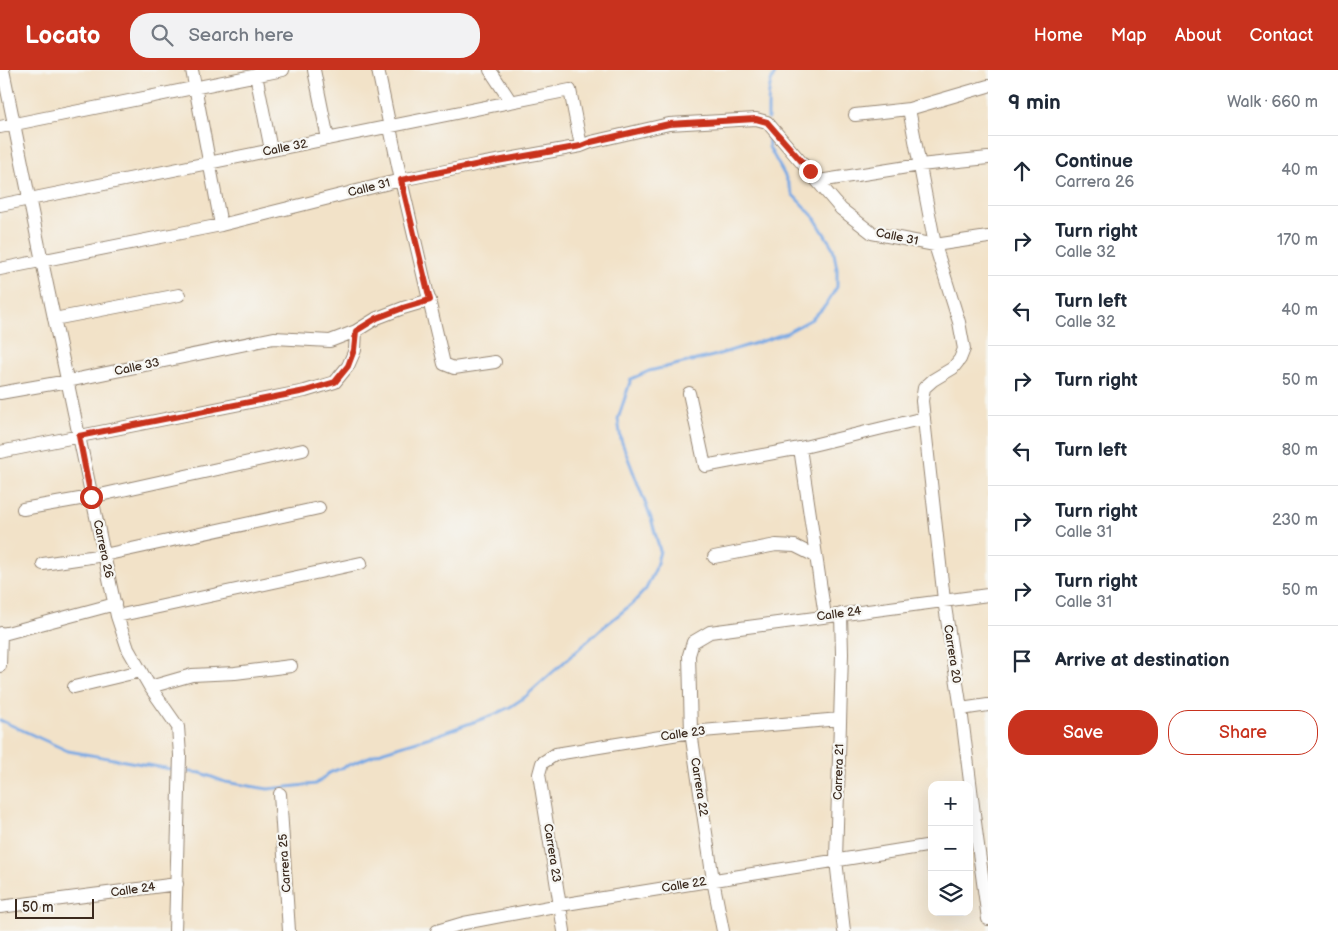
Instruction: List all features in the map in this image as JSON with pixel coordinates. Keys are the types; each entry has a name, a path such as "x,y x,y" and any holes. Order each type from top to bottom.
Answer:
{"street":[{"name":"Carrera 26","path":"4,70 42,262 116,610 128,649 150,687 178,727 180,781 175,931"},
{"path":"192,70 221,225"},
{"path":"0,127 283,70"},
{"path":"314,70 328,139"},
{"path":"378,70 401,180 444,364 454,368 495,362"},
{"path":"490,70 511,102"},
{"path":"256,75 271,150"},
{"path":"855,115 909,109 988,86"},
{"name":"Calle 32","path":"0,205 570,90 581,146"},
{"path":"909,109 935,245"},
{"name":"Calle 31","path":"0,270 221,225 401,180 581,146 669,124 756,119 767,122 842,209 872,233 935,245 988,237"},
{"path":"819,181 920,165 988,158"},
{"name":"Carrera 20","path":"935,245 959,322 964,349 960,359 953,368 924,388 922,401 944,600 961,710 988,919"},
{"path":"54,318 178,295"},
{"name":"Calle 33","path":"0,393 68,381 274,338 330,341 356,331 377,318 430,300"},
{"path":"0,452 305,391 335,382 348,366 354,350 356,331"},
{"path":"689,393 705,466 800,448 924,418"},
{"path":"800,448 825,616"},
{"path":"23,509 91,497 303,450"},
{"path":"43,564 104,555 319,508"},
{"path":"714,557 776,545 795,546 815,556"},
{"path":"0,666 0,634 361,563"},
{"name":"Calle 24","path":"693,642 710,632 988,595"},
{"name":"Carrera 21","path":"841,614 842,654 836,860 844,931"},
{"name":"Carrera 22","path":"693,642 689,655 691,732 722,931"},
{"path":"150,687 192,675 235,673 290,666"},
{"path":"74,687 141,671"},
{"path":"961,710 988,705"},
{"name":"Calle 23","path":"539,774 542,762 556,754 691,732 840,719"},
{"name":"Carrera 23","path":"539,774 564,931"},
{"name":"Carrera 25","path":"280,794 289,931"},
{"name":"Calle 22","path":"437,931 464,923 560,905 928,846"},
{"name":"Calle 24","path":"0,907 177,884"}],"waterway":[{"path":"768,119 770,86 774,74 778,70"},
{"path":"182,771 201,773 225,782 268,789 316,784 329,773 384,751 493,715 525,697 632,604 646,589 655,570 660,551 651,518 621,440 618,419 631,379 649,371 713,356 786,333 812,319 825,306 837,287 837,269 833,248 814,217 793,195 769,147 768,131"},
{"path":"0,720 68,751 176,770"}],"route":[{"path":"91,497 79,436 305,391 335,382 348,366 354,350 356,331 377,318 430,300 401,180 581,146 669,124 756,119 767,122 810,171"}]}
